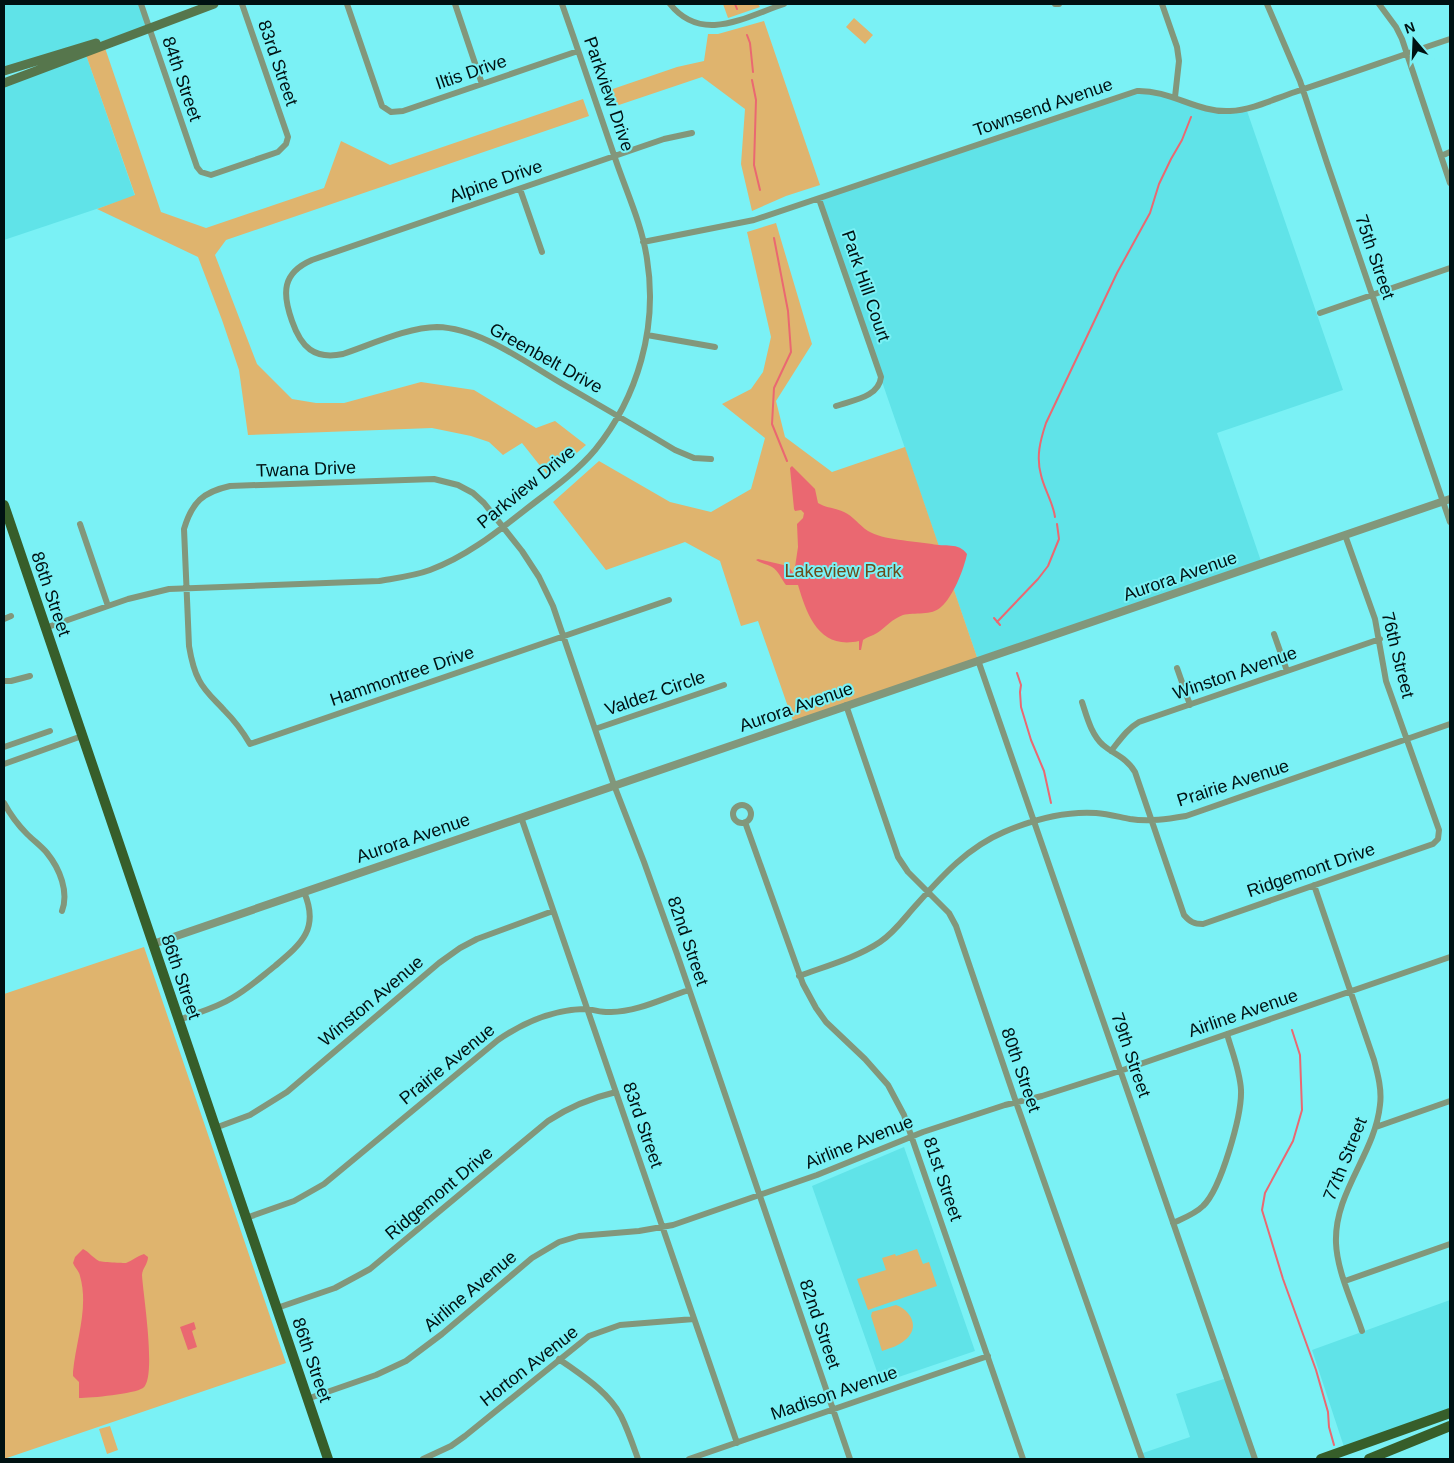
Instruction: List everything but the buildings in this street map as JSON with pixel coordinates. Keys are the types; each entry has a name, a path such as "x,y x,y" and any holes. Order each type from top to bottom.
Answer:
{"main road":[{"path":"4,83 214,4"},
{"path":"4,71 149,27"},
{"name":"86th Street","path":"4,505 328,1459"},
{"path":"1320,1459 1450,1413"},
{"path":"1369,1459 1450,1426"}],"street":[{"name":"84th Street","path":"141,4 195,163"},
{"name":"83rd Street","path":"195,163 201,172 211,174 278,152 286,144 286,131 242,4"},
{"name":"Iltis Drive","path":"346,4 382,106 395,113 578,51"},
{"path":"455,4 482,84"},
{"name":"Parkview Drive","path":"45,628 149,593 187,588 379,581 408,576 449,562 469,552 576,470 604,438 639,371 648,336 651,303 650,280 643,242 562,4"},
{"path":"670,4 689,21 704,26 714,26 784,4"},
{"path":"1162,4 1177,47 1179,61 1175,97"},
{"name":"75th Street","path":"1266,4 1303,90 1372,295 1447,500 1450,522"},
{"path":"1379,4 1396,27 1407,53 1450,183"},
{"name":"Townsend Avenue","path":"643,242 745,223 1126,94 1148,91 1175,97 1195,106 1211,110 1231,111 1303,90 1450,39"},
{"name":"Alpine Drive","path":"343,354 323,355 306,348 297,335 286,303 285,291 287,283 295,270 302,264 664,139 692,133"},
{"path":"1441,156 1450,152"},
{"path":"520,189 542,252"},
{"name":"Park Hill Court","path":"819,199 881,377 881,384 872,394 836,406"},
{"path":"1320,312 1450,268"},
{"name":"Greenbelt Drive","path":"343,354 422,329 447,328 465,332 500,347 675,450 694,458 711,459"},
{"path":"648,336 715,347"},
{"name":"82nd Street","path":"434,478 458,485 473,493 484,503 522,550 539,577 553,606 614,785 644,862 689,990 850,1459"},
{"name":"Twana Drive","path":"187,588 184,529 189,513 198,501 215,490 230,486 434,478"},
{"name":"Aurora Avenue","path":"153,944 1447,500"},
{"path":"80,524 108,606"},
{"name":"76th Street","path":"1346,535 1375,619 1386,681 1439,830 1438,839"},
{"name":"Hammontree Drive","path":"187,588 189,646 195,672 207,693 224,709 243,732 250,744 669,600"},
{"path":"4,619 11,616"},
{"path":"1274,634 1287,671"},
{"name":"Winston Avenue","path":"1111,751 1132,726 1380,639"},
{"name":"79th Street","path":"978,660 1255,1459"},
{"path":"1177,668 1190,705"},
{"path":"4,680 11,681 30,676"},
{"name":"Valdez Circle","path":"595,729 724,685"},
{"path":"1082,702 1096,736 1102,744 1130,763 1152,820"},
{"name":"80th Street","path":"846,705 898,856 908,872 948,913 956,926 1142,1459"},
{"name":"Prairie Avenue","path":"799,976 860,953 880,942 898,926 947,871 974,848 1005,832 1051,817 1081,813 1152,820 1186,816 1450,724"},
{"path":"4,747 50,731"},
{"path":"4,764 82,736"},
{"path":"4,803 17,823 46,852 55,864 66,897 62,911"},
{"name":"83rd Street","path":"521,817 737,1443"},
{"name":"Ridgemont Drive","path":"1152,820 1184,915 1192,923 1203,924 1433,844 1438,839"},
{"name":"81st Street","path":"745,822 799,976 816,1008 826,1022 871,1065 888,1085 904,1115 1023,1459"},
{"name":"77th Street","path":"1314,885 1380,1082 1380,1105 1376,1127 1346,1192 1340,1211 1336,1243 1345,1281 1362,1331"},
{"path":"179,1020 231,999 254,983 301,943 308,929 310,919 310,909 304,892"},
{"name":"Winston Avenue","path":"215,1128 250,1115 287,1092 439,963 460,948 495,931 553,911"},
{"name":"Airline Avenue","path":"307,1398 376,1375 406,1361 442,1334 532,1258 559,1242 579,1236 662,1228 849,1164 912,1136 1120,1071 1450,957"},
{"name":"Prairie Avenue","path":"246,1218 294,1201 324,1184 511,1031 553,1013 587,1009 611,1012 630,1010 689,990"},
{"path":"1173,1223 1194,1213 1211,1197 1237,1128 1241,1088 1237,1066 1227,1034"},
{"name":"Ridgemont Drive","path":"277,1308 335,1288 370,1269 548,1121 578,1104 616,1092"},
{"path":"1376,1127 1450,1101"},
{"path":"1345,1281 1450,1244"},
{"name":"Horton Avenue","path":"423,1459 451,1446 465,1436 580,1342 609,1328 639,1323 694,1319"},
{"name":"Madison Avenue","path":"689,1459 988,1356"},
{"path":"559,1359 601,1391 615,1407 629,1434 638,1459"}],"shaded area":[{"path":"4,4 141,4 149,27 4,71"},
{"path":"85,52 135,196 4,240 4,83"},
{"path":"1148,91 1211,110 1246,108 1343,390 1217,433 1262,564 978,660 819,199 1109,100"},
{"path":"792,466 815,489 818,503 847,514 874,534 937,545 956,546 964,550 967,554 954,590 941,607 933,612 903,615 863,640 861,650 859,650 859,641 845,642 834,640 824,635 811,618 798,585 786,585 774,568 756,560 788,566 794,574 798,547 797,524 803,518 804,513 801,510 795,511 794,509 790,468"},
{"path":"904,1147 975,1351 881,1383 812,1186"},
{"path":"83,1249 100,1261 126,1263 144,1254 148,1257 142,1275 149,1353 147,1381 143,1388 112,1395 79,1398 79,1382 73,1376 73,1372 83,1312 83,1300 80,1276 73,1263 75,1257"},
{"path":"1450,1300 1450,1413 1345,1450 1312,1350"},
{"path":"194,1322 196,1329 192,1331 197,1347 188,1350 180,1327"},
{"path":"1227,1378 1255,1459 1142,1459 1140,1454 1190,1437 1176,1394"}],"green space":[{"path":"723,4 758,4 760,7 728,18"},
{"path":"854,18 873,35 865,44 846,27"},
{"path":"764,21 820,185 786,196 752,211 741,164 745,109 702,77 610,108 604,92 677,67 704,61 708,34 718,34"},
{"path":"104,45 161,212 206,228 324,188 341,141 390,165 583,99 589,116 226,240 215,255 257,364 292,399 316,403 344,403 421,382 474,390 536,428 555,421 586,445 549,477 522,443 503,455 489,442 471,436 432,428 248,435 239,370 198,257 97,209 135,195 85,52"},
{"name":"Lakeview Park","path":"776,223 812,344 776,401 785,437 832,472 905,447 978,660 794,724 758,621 741,626 720,561 685,542 606,570 553,502 599,461 670,502 711,512 751,489 765,438 722,404 751,389 763,372 771,337 747,232"},
{"path":"144,947 286,1363 4,1459 4,994"},
{"path":"917,1249 923,1264 929,1262 937,1286 868,1310 857,1279 886,1270 882,1258 895,1254 896,1256"},
{"path":"896,1305 910,1316 913,1325 912,1330 903,1342 882,1351 871,1316 872,1312"},
{"path":"110,1426 118,1450 107,1454 99,1429"}],"waterway":[{"path":"735,4 737,9"},
{"path":"747,35 750,43 753,72"},
{"path":"752,80 756,100 754,165 760,190"},
{"path":"1055,517 1042,480 1039,462 1040,443 1046,423 1117,273 1150,213 1159,184 1182,140 1191,117"},
{"path":"774,238 788,311 791,352 774,388 772,424 787,461"},
{"path":"997,622 1048,566 1059,539 1057,524"},
{"path":"994,618 1000,625"},
{"path":"1017,673 1021,685 1021,707 1031,740 1044,771 1051,803"},
{"path":"1292,1030 1300,1055 1302,1110 1293,1141 1265,1193 1262,1210 1283,1279 1316,1370 1328,1412 1329,1427 1334,1445"}]}
